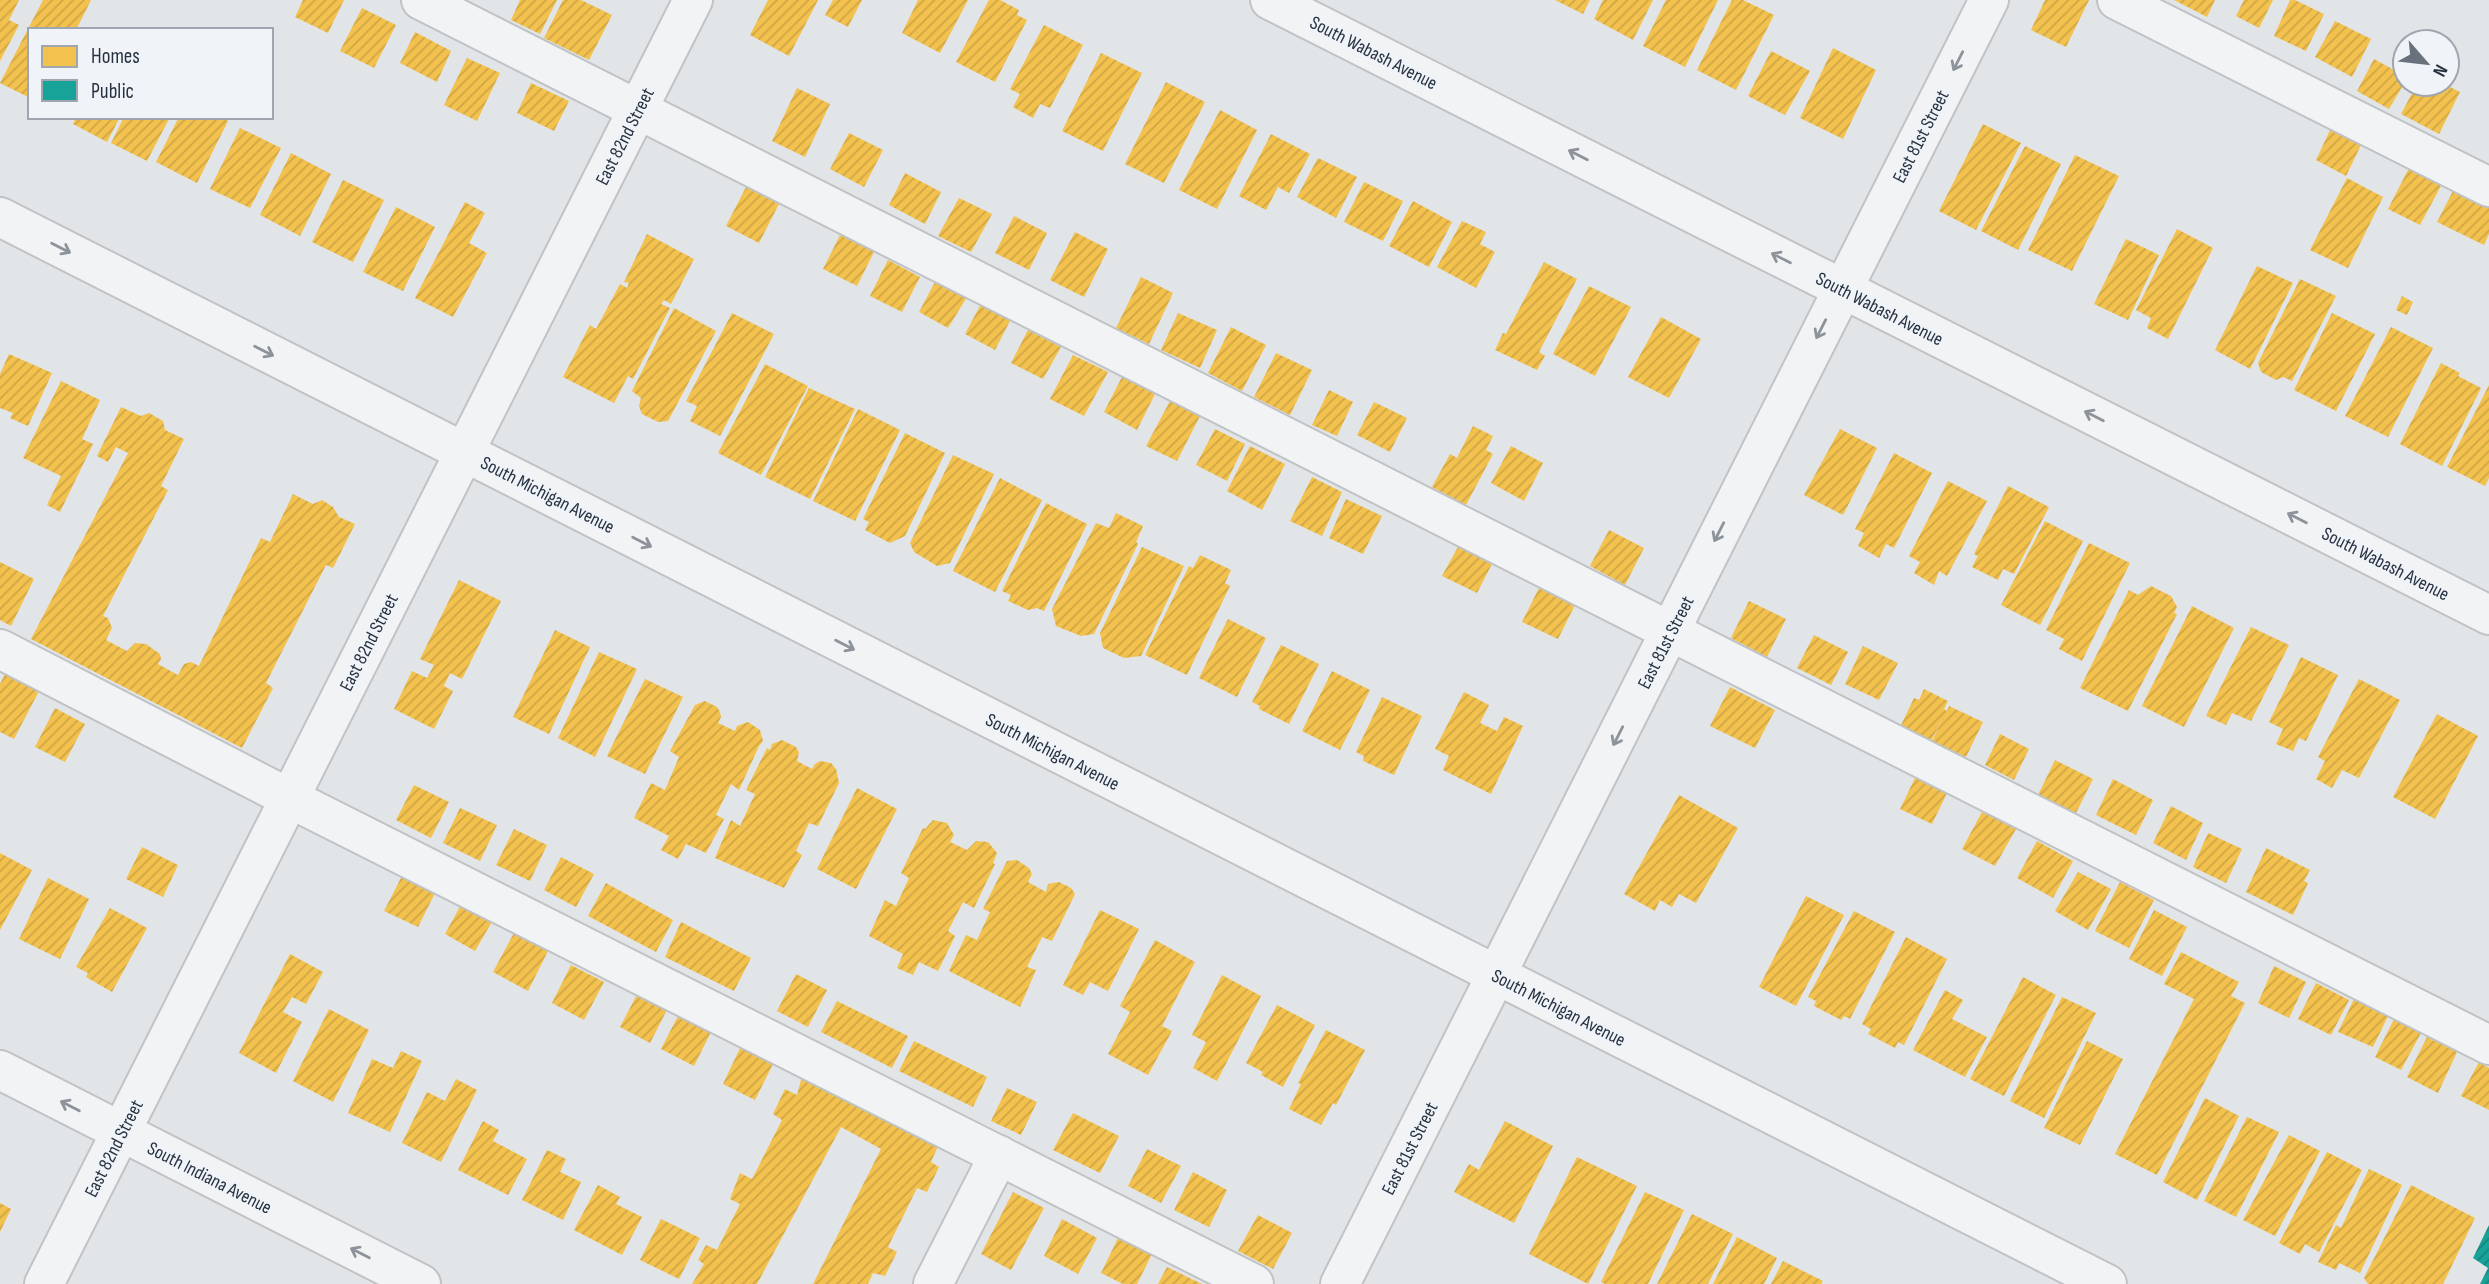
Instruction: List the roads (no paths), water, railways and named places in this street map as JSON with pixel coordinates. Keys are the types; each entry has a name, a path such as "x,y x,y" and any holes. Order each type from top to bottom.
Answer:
{"street":[{"path":"421,0 2489,1045"},
{"name":"East 82nd Street","path":"44,1284 693,0"},
{"name":"South Wabash Avenue","path":"1270,0 2489,615"},
{"name":"East 81st Street","path":"1340,1284 1989,0"},
{"path":"2117,0 2489,187"},
{"name":"South Michigan Avenue","path":"0,217 2107,1284"},
{"path":"0,649 289,798 1254,1284"},
{"name":"South Indiana Avenue","path":"0,1070 421,1284"},
{"path":"933,1284 999,1155"}]}
